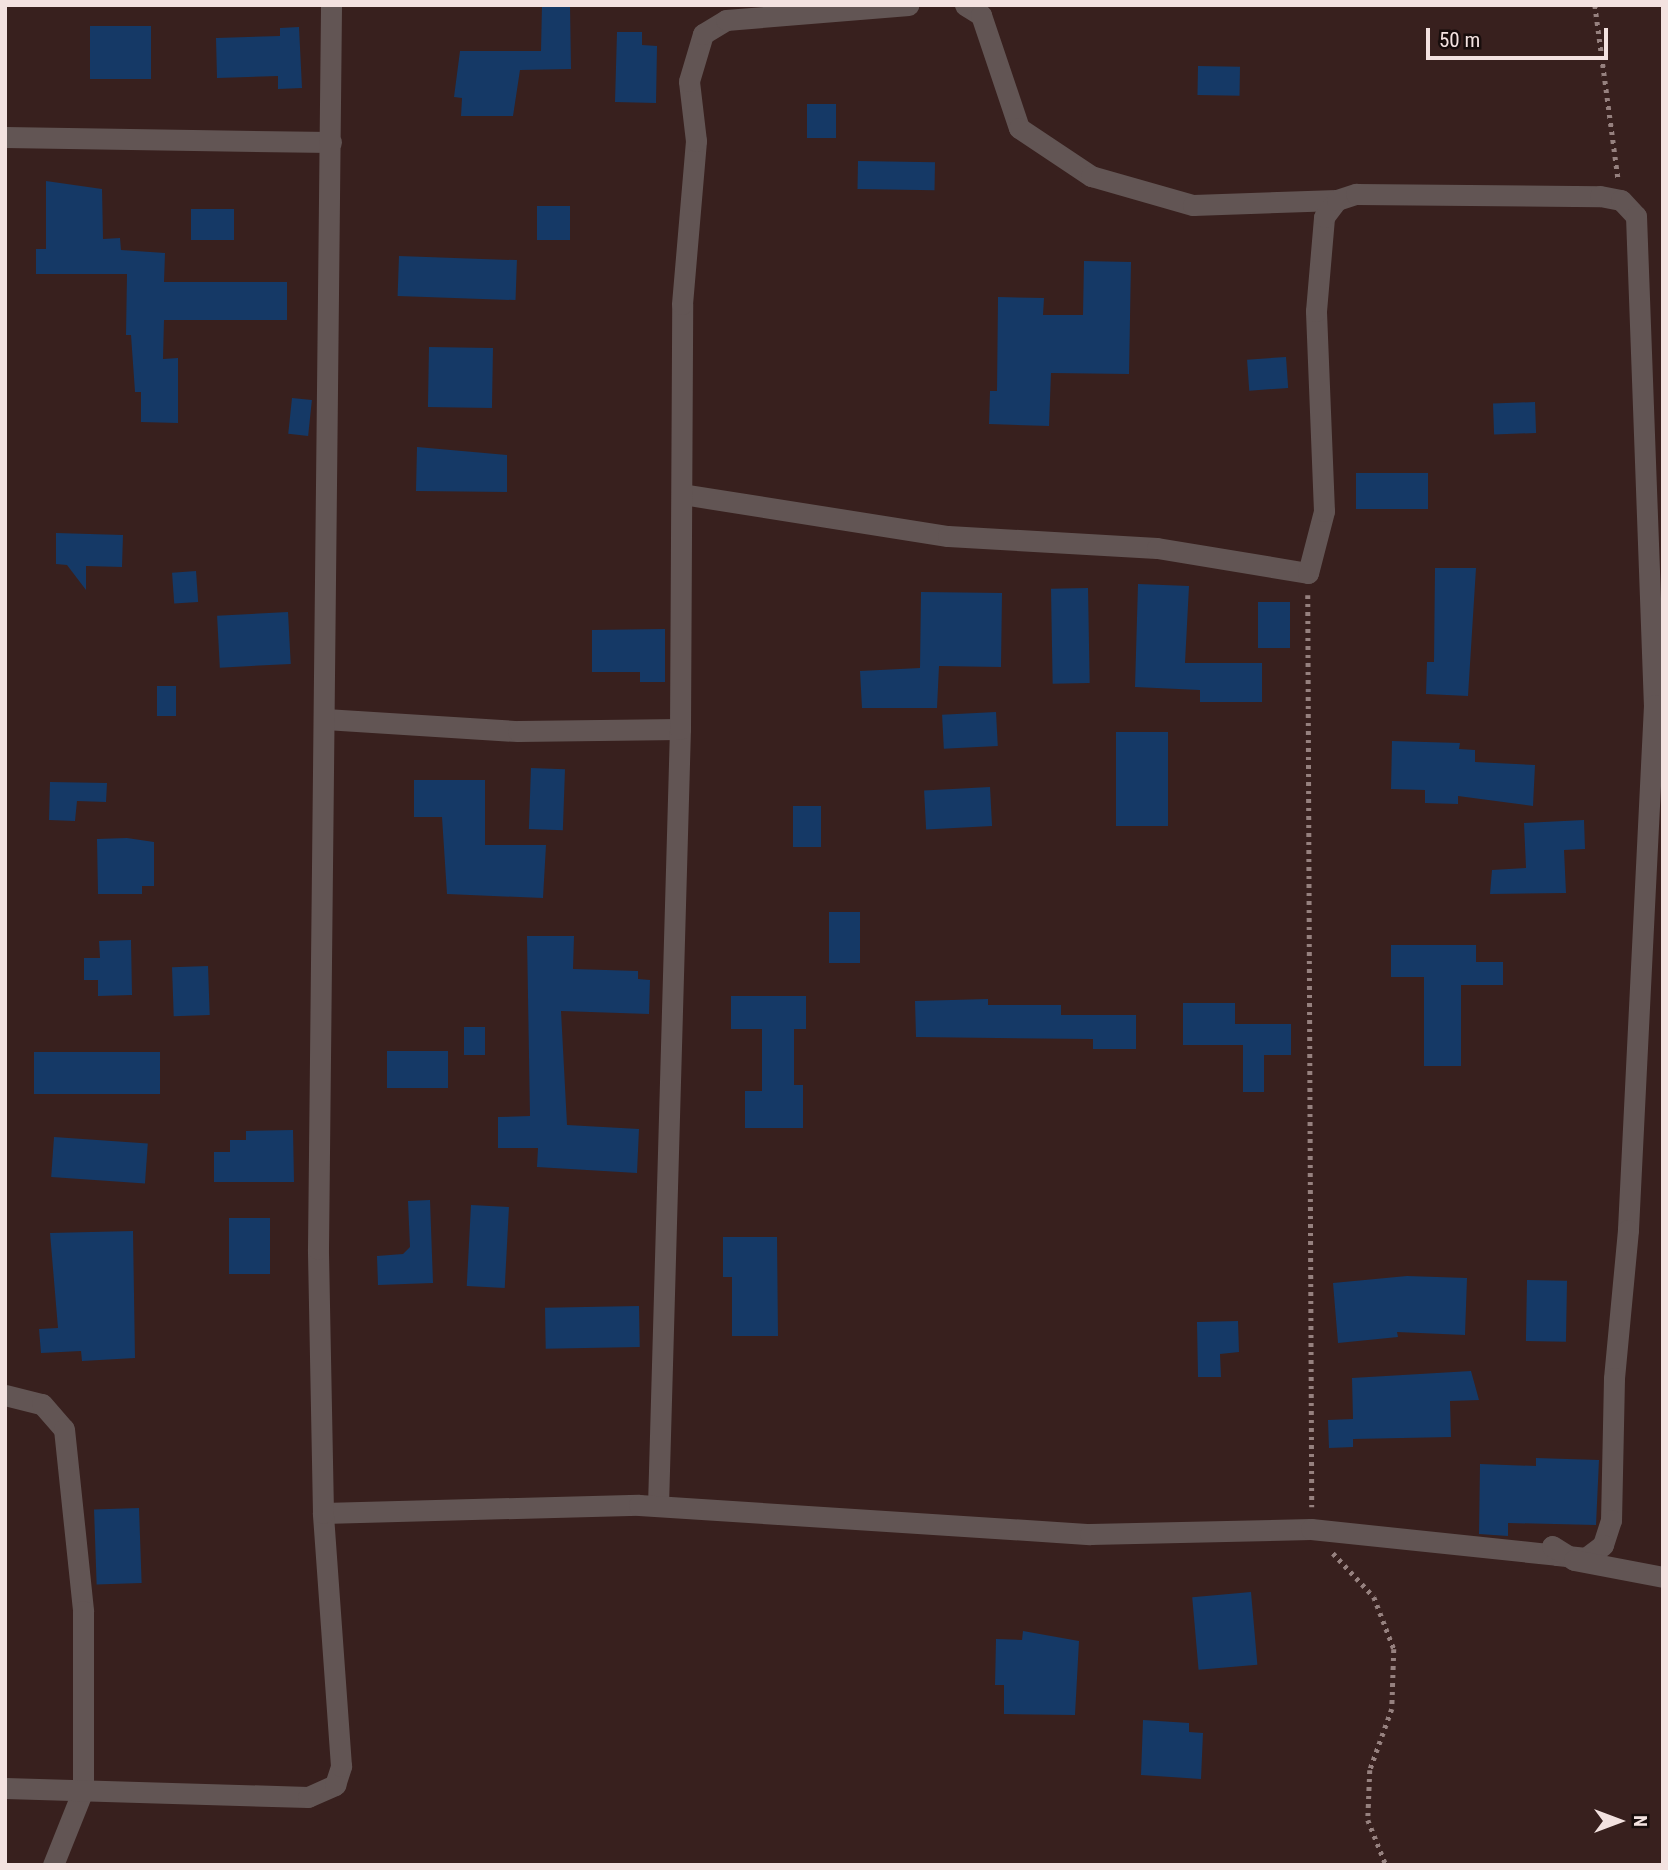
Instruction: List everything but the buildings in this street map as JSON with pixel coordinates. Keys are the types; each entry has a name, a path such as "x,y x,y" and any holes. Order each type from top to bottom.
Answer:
{"street":[{"path":"5,1788 275,1798 307,1797 335,1785 341,1730 323,1513 318,1249 331,5"},
{"path":"658,1506 680,729 682,304 696,141 689,81 702,34 728,13 908,5"},
{"path":"323,1513 658,1506 1090,1534 1311,1529 1586,1558 1603,1545 1611,1520 1614,1378 1652,815 1654,705 1636,216 1621,200 1498,193 1356,194 1337,200 1193,205 1091,176 1019,128 976,9"},
{"path":"5,137 331,142"},
{"path":"682,494 948,536 1157,548 1308,573 1324,511 1320,257 1324,217 1337,200"},
{"path":"325,719 518,731 680,729"},
{"path":"5,1395 42,1404 64,1429 83,1611 83,1790 53,1865"},
{"path":"1560,1555 1663,1577"}],"path":[{"path":"1595,5 1621,200"},
{"path":"1308,573 1311,1529 1374,1597 1394,1649 1392,1709 1370,1770 1368,1807 1386,1865"}]}
